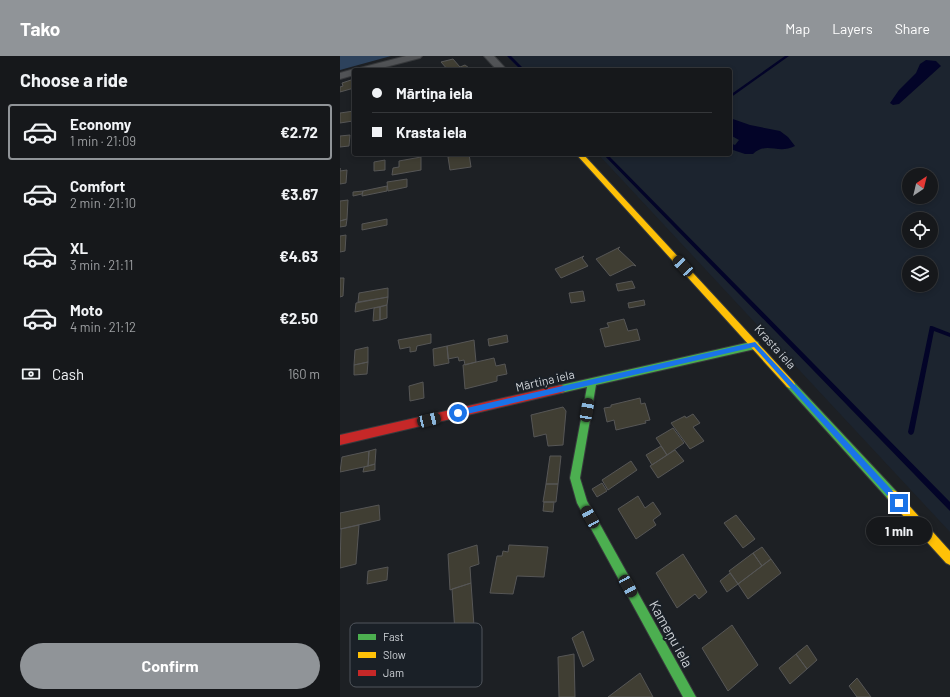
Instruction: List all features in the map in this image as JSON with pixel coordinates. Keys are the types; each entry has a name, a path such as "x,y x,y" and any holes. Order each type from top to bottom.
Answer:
{"street":[{"path":"371,68 417,56"},
{"path":"489,56 500,68"},
{"path":"340,76 352,73"},
{"name":"Krasta iela","path":"581,156 950,559"},
{"name":"Mārtiņa iela","path":"340,440 755,345"},
{"name":"Kameņu iela","path":"592,382 575,478 582,503 690,697"}],"shaded area":[{"path":"340,56 391,56 340,70"},
{"path":"507,56 950,56 950,532 600,156 732,156 732,68 518,68"},
{"path":"926,60 936,61 941,66 899,104 893,105 890,103 899,90 916,73 920,64"},
{"path":"732,119 750,125 780,131 788,137 795,146 783,149 768,148 758,150 753,154 745,154 732,150 732,144 735,145 739,140 732,136"}],"building":[{"path":"453,59 460,67 465,65 469,68 446,68 441,62"},
{"path":"352,80 352,89 340,92 340,87 343,86 342,83"},
{"path":"352,111 352,121 340,123 340,113"},
{"path":"350,135 349,146 340,147 340,136"},
{"path":"469,156 471,167 450,170 448,157"},
{"path":"421,157 421,170 392,175 393,168 399,167 399,161"},
{"path":"385,160 385,170 374,171 374,162"},
{"path":"347,170 346,183 340,184 340,171"},
{"path":"407,179 407,187 388,191 387,182"},
{"path":"387,186 387,191 362,196 363,191"},
{"path":"363,191 362,194 353,196 353,192"},
{"path":"348,200 347,219 340,221 340,201"},
{"path":"347,219 346,226 340,227 340,221"},
{"path":"387,219 387,225 362,230 362,224"},
{"path":"346,235 345,251 340,252 340,236"},
{"path":"620,247 618,249 636,266 633,265 610,276 596,259"},
{"path":"584,256 582,258 588,266 561,278 555,269"},
{"path":"340,278 344,278 343,296 340,297"},
{"path":"632,281 635,288 618,291 616,284"},
{"path":"388,288 388,297 358,302 359,293"},
{"path":"583,291 585,301 571,303 569,293"},
{"path":"388,297 387,305 355,312 356,303"},
{"path":"644,300 645,305 629,308 628,303"},
{"path":"387,305 387,318 380,320 380,307"},
{"path":"380,307 380,320 373,321 374,308"},
{"path":"624,319 628,331 637,329 640,340 605,347 600,329 609,327 607,323"},
{"path":"431,334 431,343 417,346 416,351 410,352 410,347 400,349 398,340"},
{"path":"507,335 508,342 489,346 488,339"},
{"path":"474,340 476,362 465,365 464,360 459,361 458,357 448,359 447,346"},
{"path":"447,346 449,363 434,366 433,349"},
{"path":"368,347 368,362 354,365 355,350"},
{"path":"494,358 496,366 505,364 507,374 497,376 497,381 465,389 463,365"},
{"path":"368,362 367,374 354,375 354,365"},
{"path":"423,382 424,398 410,401 409,386"},
{"path":"640,398 641,404 645,403 650,420 645,421 646,423 616,430 614,420 607,422 604,408"},
{"path":"563,407 566,411 563,445 548,446 546,434 534,437 531,415"},
{"path":"693,414 700,423 693,427 704,441 690,449 671,423"},
{"path":"673,428 684,443 667,455 656,438"},
{"path":"661,446 667,455 652,465 646,455"},
{"path":"376,449 375,464 368,466 369,451"},
{"path":"675,450 684,461 658,478 650,466"},
{"path":"369,451 368,466 340,472 342,457"},
{"path":"550,456 561,456 558,484 546,484"},
{"path":"631,461 637,470 608,490 602,480"},
{"path":"375,464 375,470 363,472 364,467"},
{"path":"602,483 607,491 597,497 592,489"},
{"path":"546,484 558,484 556,502 543,502"},
{"path":"638,496 645,508 653,502 661,514 653,520 656,525 636,539 618,509"},
{"path":"544,502 554,502 553,512 543,511"},
{"path":"379,505 380,520 340,529 340,513"},
{"path":"736,515 755,539 743,548 724,523"},
{"path":"359,525 356,564 340,568 341,529"},
{"path":"477,545 479,564 470,567 471,583 450,590 448,554"},
{"path":"509,545 548,547 544,577 517,576 513,594 490,593 497,556 502,556 503,551 508,552"},
{"path":"762,547 771,559 762,566 753,553"},
{"path":"753,553 762,566 738,584 729,571"},
{"path":"683,554 707,592 699,599 695,594 677,608 656,573"},
{"path":"771,559 781,573 748,599 738,584"},
{"path":"388,567 387,580 367,584 368,571"},
{"path":"730,573 738,584 727,592 720,581"},
{"path":"471,583 474,623 454,623 452,589"},
{"path":"732,625 758,665 728,691 702,648"},
{"path":"583,631 594,660 583,667 572,638"},
{"path":"807,645 817,660 807,669 796,654"},
{"path":"574,654 575,697 559,697 558,657"},
{"path":"796,654 807,669 790,684 779,668"},
{"path":"640,673 653,697 608,697"},
{"path":"857,678 871,697 857,697 849,686"}],"waterway":[{"path":"509,56 521,68"},
{"path":"732,96 787,56"},
{"path":"607,156 950,507"},
{"path":"911,432 932,328 950,335"}],"traffic: fast":[{"path":"561,389 755,345"},
{"path":"592,382 575,478 582,503 690,697"},
{"path":"790,384 892,495"}],"traffic: slow":[{"path":"581,156 790,384"},
{"path":"892,495 950,559"}],"traffic: jam":[{"path":"340,440 561,389"}],"route":[{"path":"458,413 755,345 899,503"}]}
